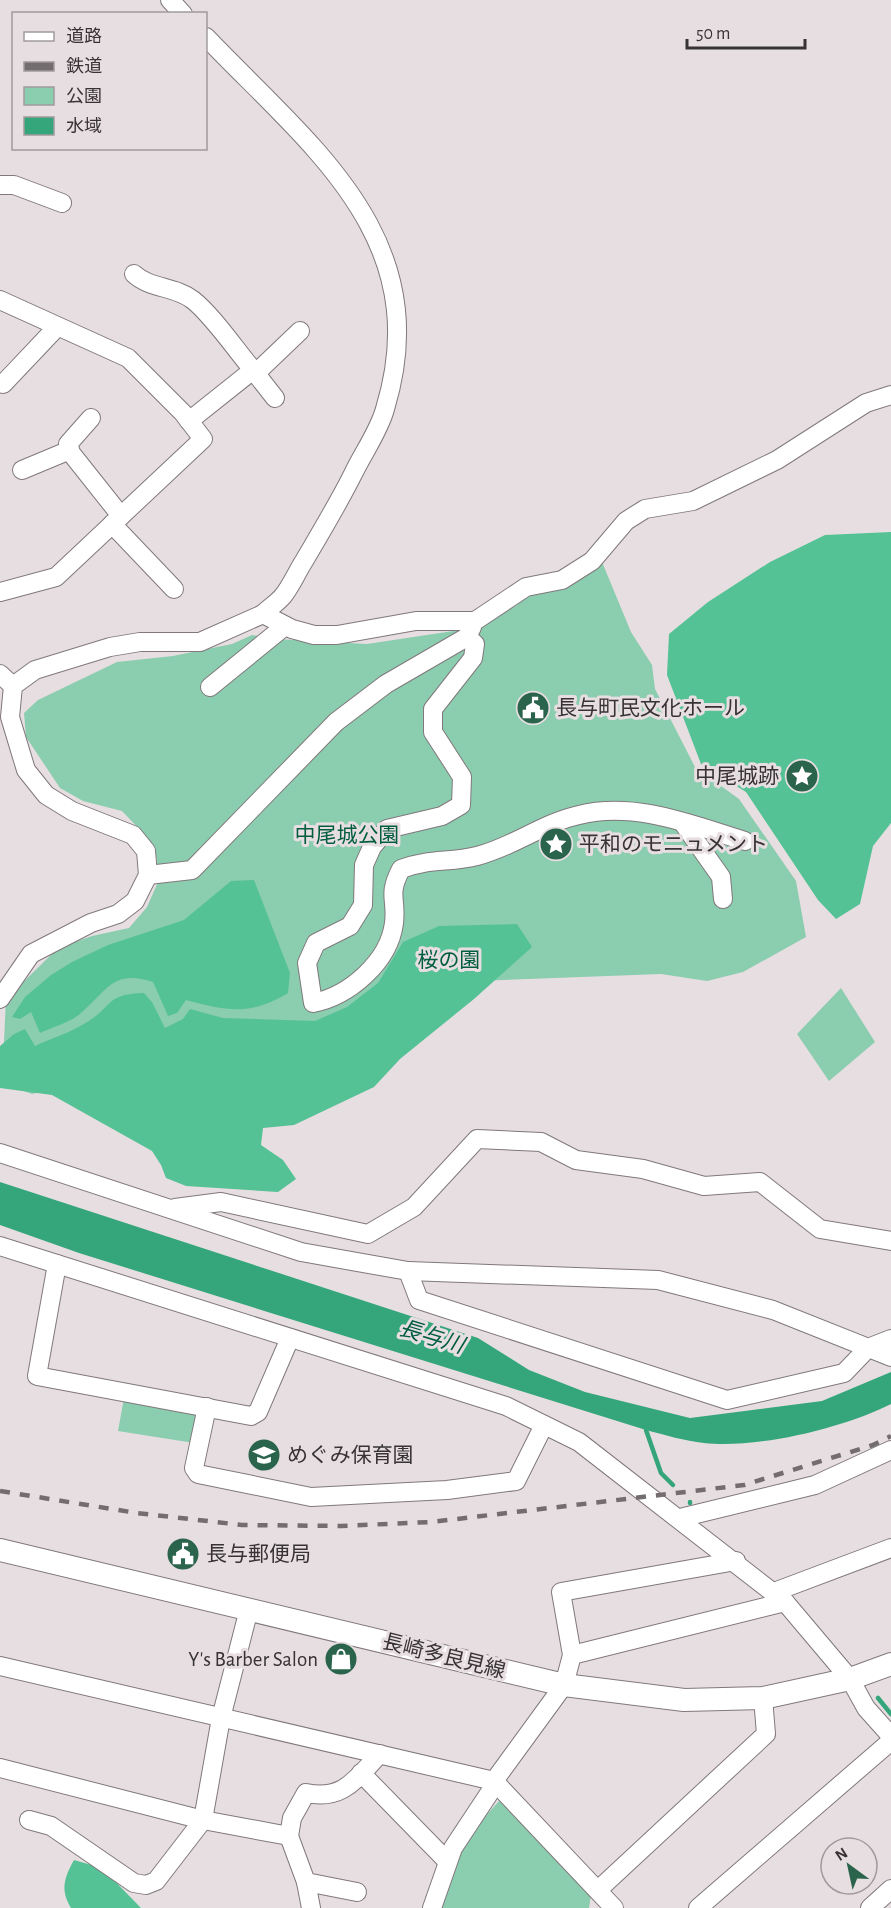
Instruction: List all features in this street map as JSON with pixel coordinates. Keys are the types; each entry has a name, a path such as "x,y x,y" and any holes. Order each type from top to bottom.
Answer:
{"main road":[{"name":"長崎多良見線","path":"0,1550 564,1685 684,1700 763,1698 850,1679 891,1664"}],"street":[{"path":"170,0 181,12"},
{"path":"0,999 31,954 91,922 118,914 135,901 148,874 146,851 133,835 72,811 46,795 26,770 10,717 7,680 110,647 140,642 200,642 262,614 284,595 338,503 385,411 394,371 398,338 394,291 383,250 348,187 308,142 207,38"},
{"path":"0,185 14,185 62,203"},
{"path":"134,274 142,281 179,292 193,300 276,398"},
{"path":"0,300 128,358 189,421 203,439 56,578 0,592"},
{"path":"3,384 57,327"},
{"path":"189,421 254,371 300,331"},
{"path":"148,874 192,870 336,722 386,684 471,629 526,587 562,580 592,561 626,521 645,509 693,501 777,460 866,403 891,395"},
{"path":"91,418 68,444 70,450 117,520 174,589"},
{"path":"22,470 70,450"},
{"path":"262,614 285,626 314,635 337,635 416,621 471,629"},
{"path":"210,687 285,626"},
{"path":"471,629 475,644 473,658 434,710 433,732 462,777 461,805 442,816 387,829 372,847 364,865 363,904 350,926 316,943 307,963 313,1003 332,999 354,987 372,966 386,944 394,924 392,886 400,869 422,861 475,857 508,847 552,824 580,814 628,810 745,841"},
{"path":"683,823 721,877 723,899"},
{"path":"169,1208 222,1202 368,1234 414,1207 477,1139 541,1142 576,1160 643,1169 704,1186 760,1182 820,1229 891,1241"},
{"path":"0,1153 301,1252 408,1271 658,1280 773,1310 868,1348 889,1350"},
{"path":"0,1246 506,1406 579,1442 780,1597 850,1679 866,1708 891,1738 698,1908"},
{"path":"57,1264 37,1376 251,1416 258,1412 290,1338"},
{"path":"408,1271 419,1300 727,1401 844,1372 868,1348"},
{"path":"207,1407 194,1468 198,1473 311,1497 447,1490 516,1481 544,1425"},
{"path":"680,1518 815,1485 891,1450"},
{"path":"572,1655 780,1597 891,1548"},
{"path":"432,1908 447,1861 495,1782 564,1685 572,1655 561,1592 736,1561"},
{"path":"29,1820 51,1826 134,1883 146,1885 156,1881 203,1820 221,1718 249,1609"},
{"path":"0,1666 495,1782 614,1908"},
{"path":"598,1890 766,1734 763,1698"},
{"path":"311,1908 306,1882 289,1836 292,1818 306,1794 332,1796 346,1788 380,1754"},
{"path":"0,1768 203,1820 289,1836"},
{"path":"361,1773 447,1861"},
{"path":"306,1882 357,1892"},
{"path":"870,1908 891,1890"}],"green space":[{"path":"891,532 891,823 873,846 860,904 836,919 818,900 746,792 701,764 667,675 669,634 708,602 770,562 825,535"},
{"name":"中尾城公園","path":"602,562 631,632 652,665 655,689 695,767 739,799 796,881 806,937 743,972 707,981 661,974 476,981 51,1090 32,1094 2,1083 6,999 58,948 92,936 129,928 147,907 158,882 157,859 145,835 122,811 83,801 60,788 26,737 24,713 38,700 117,662 173,656 232,644 252,635 276,639 367,644 460,630 516,606 545,576"},
{"path":"254,880 290,973 288,993 262,1005 238,1009 214,1007 186,1000 177,1013 168,1016 153,982 129,978 120,980 106,989 73,1019 40,1033 31,1012 20,1019 12,1017 25,997 51,975 72,962 108,945 184,920 231,881"},
{"name":"桜の園","path":"517,924 532,947 474,999 400,1059 374,1087 294,1125 263,1128 261,1145 283,1160 296,1179 278,1192 186,1186 166,1178 152,1151 52,1095 0,1088 0,1046 14,1034 25,1029 35,1046 81,1026 116,998 122,996 144,993 152,1002 165,1028 183,1019 190,1009 223,1018 315,1021 347,1007 378,983 403,942 439,926"},
{"path":"841,988 875,1042 829,1081 797,1034"},
{"path":"124,1398 199,1411 194,1443 118,1431"},
{"path":"500,1800 591,1895 589,1908 442,1908 461,1843"},
{"path":"74,1860 102,1868 141,1908 71,1908 64,1890"}],"water":[{"name":"長与川","path":"0,1182 478,1338 529,1370 585,1392 690,1418 822,1401 891,1372 891,1404 849,1421 774,1440 725,1444 675,1438 79,1253 0,1225"}],"waterway":[{"path":"646,1430 661,1473 673,1485"},
{"path":"878,1698 891,1714"}],"railway":[{"path":"0,1491 137,1513 242,1525 341,1526 431,1522 744,1485 873,1445 891,1436"}],"place":[{"name":"長与町民文化ホール","path":"533,708"},
{"name":"中尾城跡","path":"802,776"},
{"name":"平和のモニュメント","path":"556,844"},
{"name":"めぐみ保育園","path":"264,1455"},
{"name":"長与郵便局","path":"183,1554"},
{"name":"Y's Barber Salon","path":"341,1659"}]}
